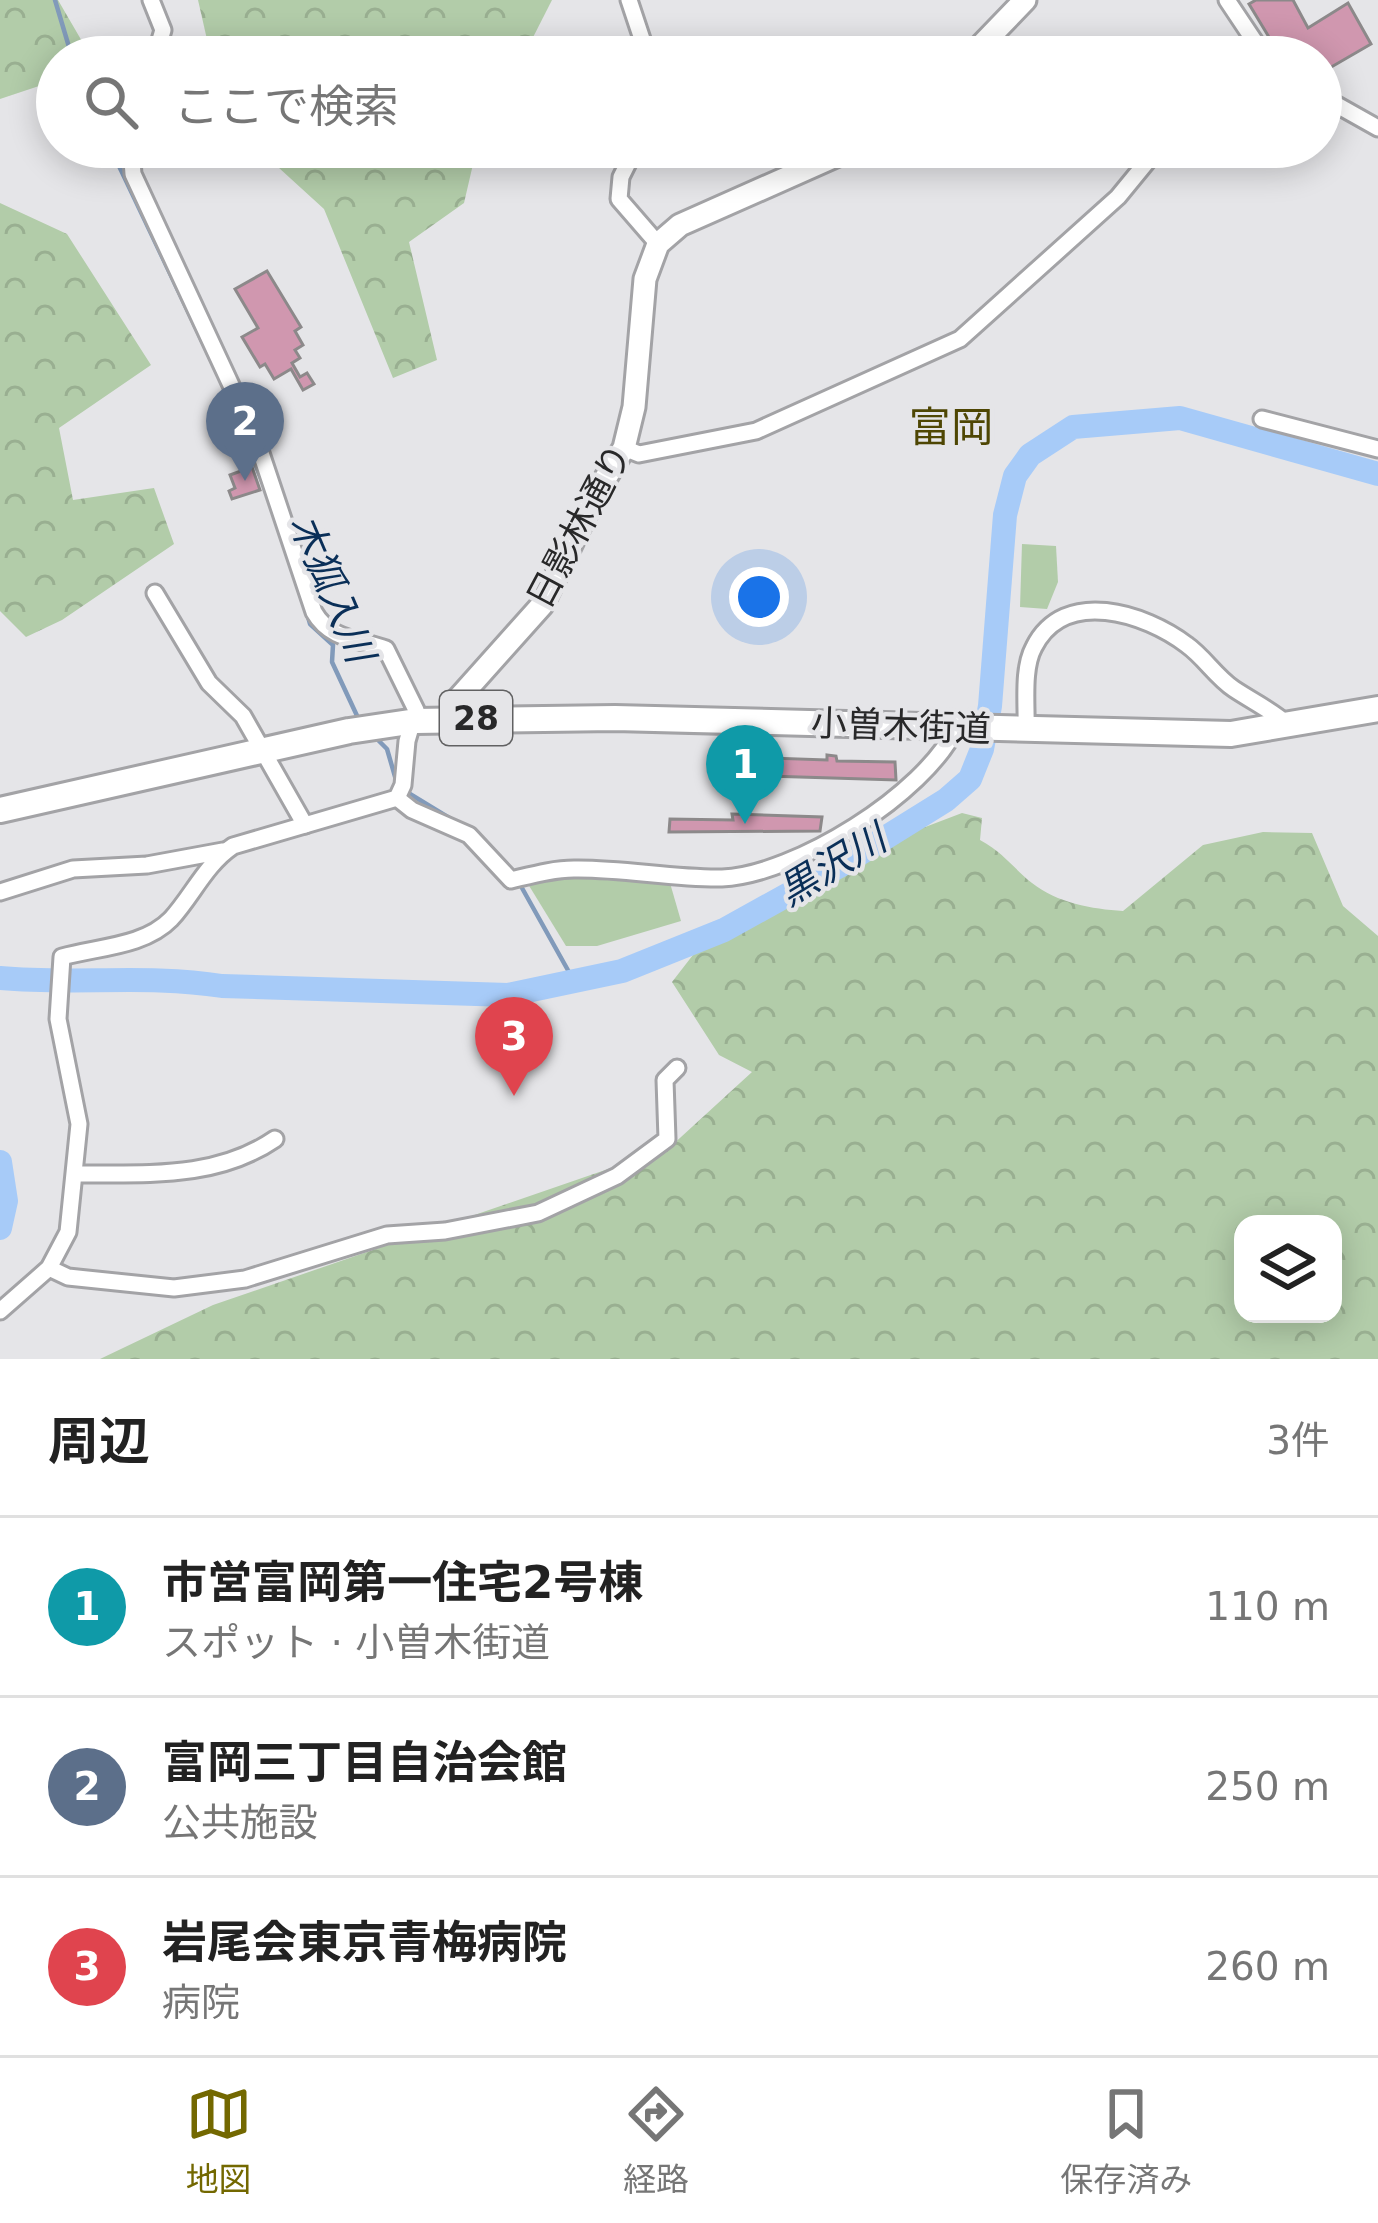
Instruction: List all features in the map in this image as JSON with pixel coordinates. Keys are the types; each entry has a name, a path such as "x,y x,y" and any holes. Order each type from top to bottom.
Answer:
{"main road":[{"name":"小曽木街道","path":"0,810 263,750 454,718 1231,734 1378,709"}],"street":[{"path":"151,0 161,36"},
{"path":"629,0 640,36"},
{"path":"990,36 1024,0"},
{"path":"1227,0 1246,36"},
{"path":"1342,108 1378,128"},
{"path":"0,892 73,869 148,866 226,850 397,798 404,785 407,741 416,721 411,697 386,650 336,635 314,613 256,441 133,168"},
{"path":"626,168 619,199 658,244 680,225 809,168"},
{"path":"624,448 639,454 756,431 960,339 1118,197 1142,168"},
{"name":"日影林通り","path":"454,718 458,699 542,605 594,497 624,448 634,407 645,279 658,244"},
{"path":"1262,419 1378,449"},
{"path":"155,593 209,683 243,716 305,825"},
{"path":"1018,729 1034,645 1066,615 1082,610 1127,616 1174,636 1231,687 1289,725"},
{"path":"397,798 412,810 469,835 511,880 574,869 725,878 776,864 841,835 892,803 959,728"},
{"path":"0,1311 50,1268 68,1232 79,1124 62,1046 59,966 65,956 119,944 162,927 226,850"},
{"path":"50,1268 68,1276 174,1288 244,1279 387,1235 445,1231 538,1213 617,1176 667,1139 665,1080 677,1068"},
{"path":"76,1174 182,1173 248,1156 275,1139"}],"green space":[{"path":"0,0 58,0 79,36 36,36 36,87 0,99"},
{"path":"198,0 552,0 534,36 206,36"},
{"path":"279,168 472,168 464,203 409,242 437,360 393,378 324,209"},
{"path":"0,203 67,234 151,365 59,428 73,500 154,488 174,544 62,620 26,637 0,611"},
{"path":"1022,544 1056,546 1058,582 1047,609 1020,607"},
{"path":"962,813 982,818 980,840 1042,890 1075,904 1123,911 1203,845 1263,832 1312,833 1343,906 1378,936 1378,1359 100,1359 213,1305 669,1148 752,1072 719,1055 672,982 703,942 899,837"},
{"path":"563,876 670,883 681,921 597,946 566,946 528,884"}],"building":[{"path":"1293,0 1308,28 1348,3 1371,44 1342,61 1342,36 1268,36 1249,4"},
{"path":"267,271 301,327 295,331 303,345 295,350 300,358 292,363 300,377 307,373 314,384 303,390 291,369 274,379 265,364 260,367 242,337 258,328 235,289"},
{"path":"252,467 260,490 232,499 229,491 235,488 230,475"},
{"path":"827,755 836,756 837,761 895,762 896,780 768,776 770,758 827,760"},
{"path":"732,814 822,817 820,831 669,832 670,819 733,820"}],"waterway":[{"name":"木狐入川","path":"55,0 66,36"},
{"name":"木狐入川","path":"120,168 230,400 264,486"},
{"name":"黒沢川","path":"0,978 508,995 622,971 724,930 843,864 946,800 970,779 982,749 990,706 1005,515 1015,476 1030,455 1073,427 1180,418 1378,474"},
{"name":"木狐入川","path":"306,610 310,624 333,645 332,662 359,720"},
{"name":"木狐入川","path":"379,741 387,749 396,780"},
{"name":"木狐入川","path":"410,794 451,819"},
{"name":"木狐入川","path":"522,888 574,981"},
{"path":"0,1162 6,1201 0,1228"}],"place":[{"name":"富岡三丁目自治会館","path":"245,481"},
{"name":"市営富岡第一住宅2号棟","path":"745,824"},
{"name":"岩尾会東京青梅病院","path":"514,1096"}],"district":[{"name":"富岡","path":"951,427"}]}
